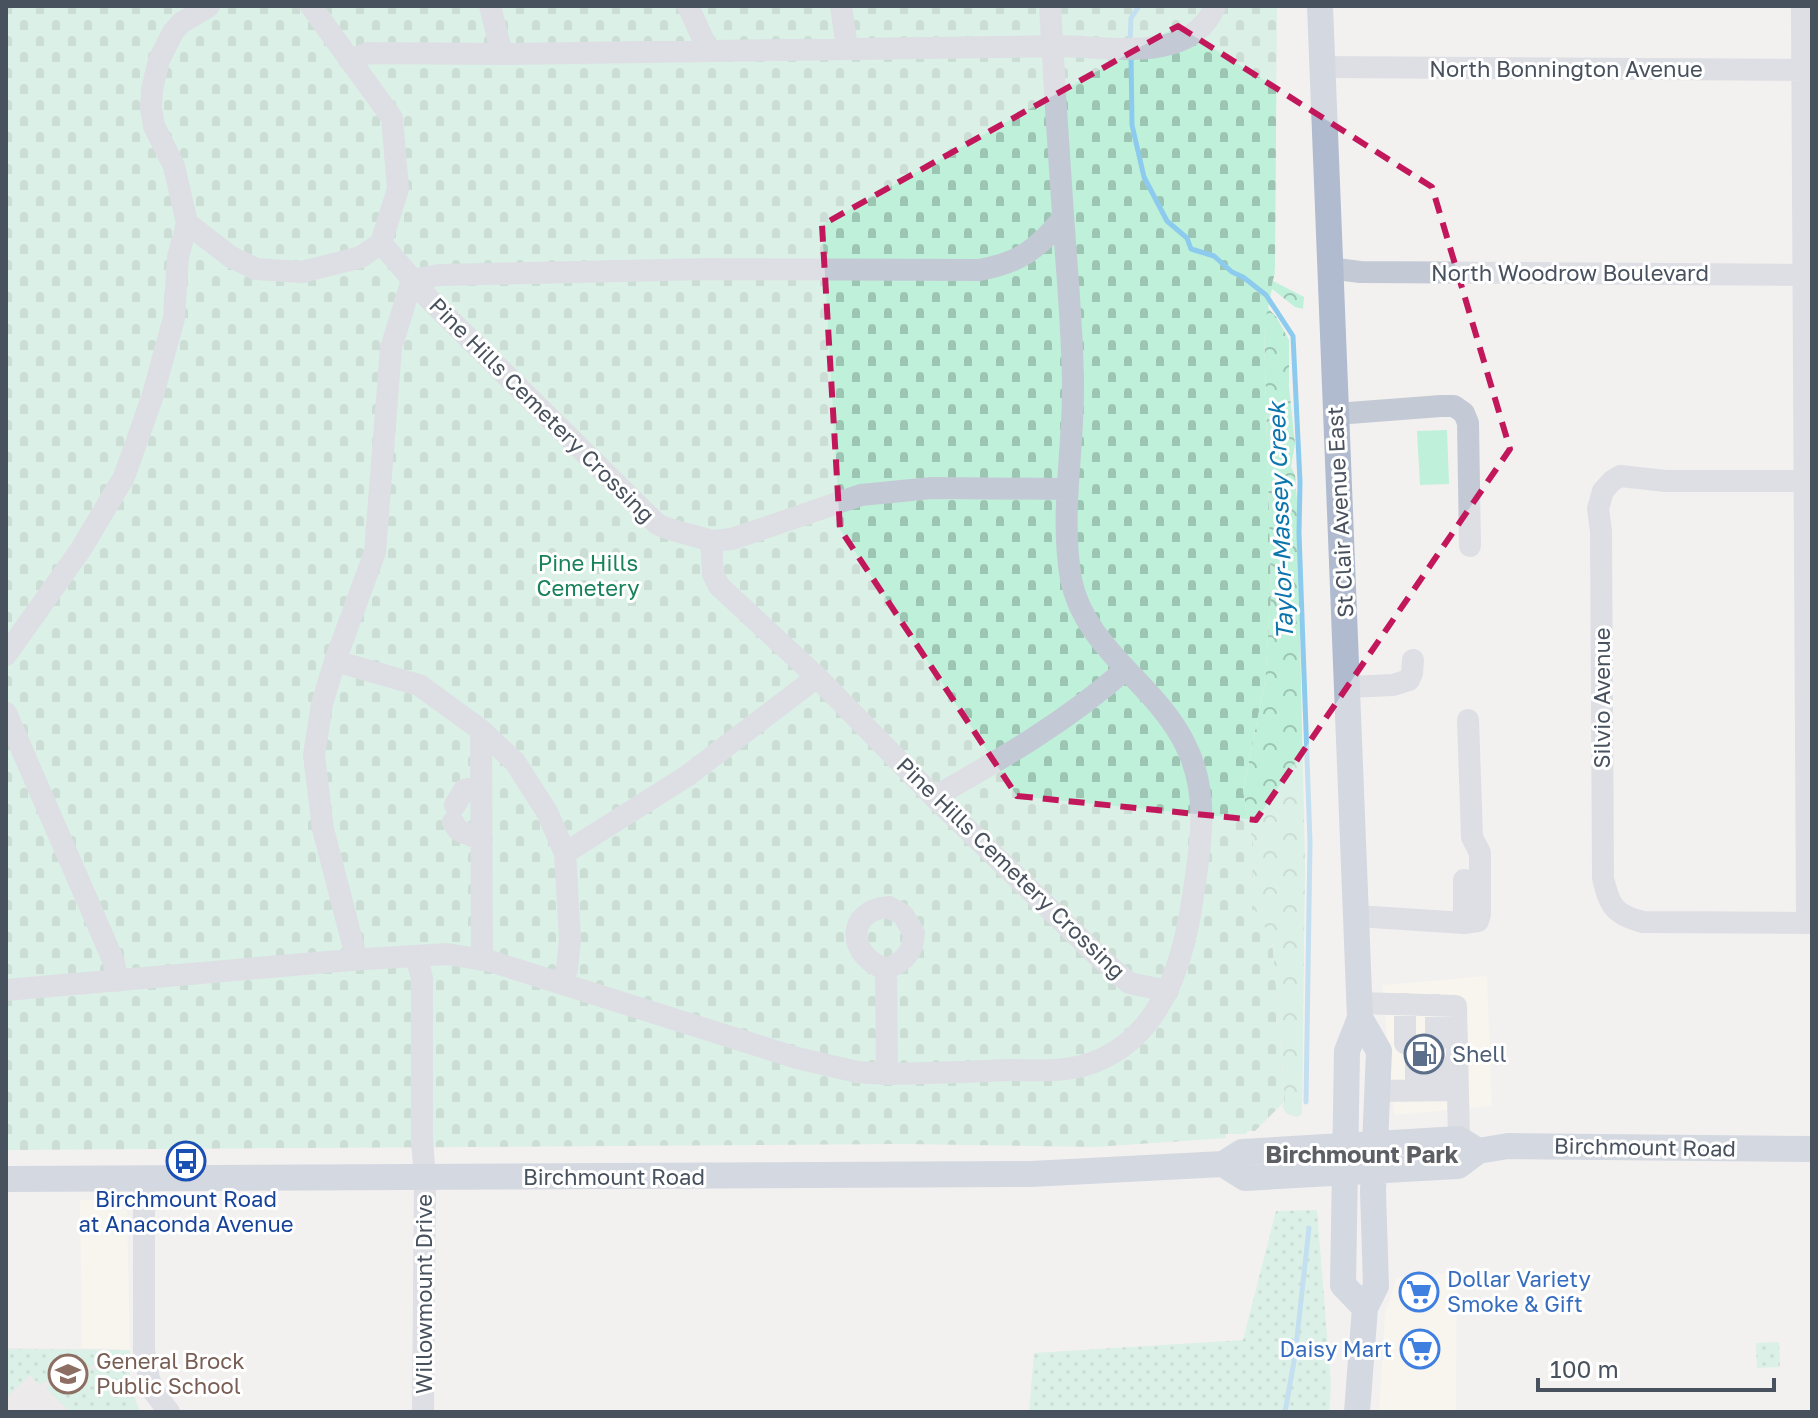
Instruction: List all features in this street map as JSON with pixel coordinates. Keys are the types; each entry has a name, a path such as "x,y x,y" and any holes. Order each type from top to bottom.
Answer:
{"main road":[{"name":"St Clair Avenue East","path":"1320,6 1360,1010 1347,1051 1343,1285 1365,1308"},
{"name":"St Clair Avenue East","path":"1357,1412 1365,1308 1376,1286 1376,1145 1424,1090 1379,1051 1360,1010"},
{"name":"Birchmount Road","path":"6,1179 1031,1174 1223,1164 1242,1152 1376,1145 1812,1149"},
{"name":"Birchmount Road","path":"1223,1164 1245,1178 1458,1166 1468,1145"}],"street":[{"path":"166,6 181,23"},
{"path":"6,655 81,549 124,477 152,398 174,318 178,257 187,223 174,166 154,126 151,108 154,75 173,32 181,23 209,6"},
{"path":"187,223 231,257 256,269 302,272 361,257 381,243 398,189 392,118 311,6"},
{"path":"490,6 502,54"},
{"path":"688,6 708,50"},
{"path":"841,6 847,48"},
{"path":"6,990 447,954 482,960 562,983 797,1058 857,1072 887,1074 1080,1066 1120,1049 1158,1009 1168,991 1187,938 1202,831 1200,788 1177,727 1089,622 1072,585 1066,532 1073,391 1050,6"},
{"path":"349,60 368,53 1152,47 1184,40 1205,22 1215,6"},
{"path":"1802,6 1807,70 1808,275 1804,481 1809,923"},
{"name":"North Bonnington Avenue","path":"1321,67 1807,70"},
{"path":"357,960 323,829 315,769 315,735 335,661 375,552 391,348 412,280 439,275 708,269 979,270 1005,265 1031,251 1063,218"},
{"name":"Pine Hills Cemetery Crossing","path":"381,243 440,310 657,524 671,531 690,532 711,541 713,574 719,586 817,677 934,797 1129,983 1168,991"},
{"name":"North Woodrow Boulevard","path":"1329,268 1360,272 1808,275"},
{"path":"1336,414 1441,406 1454,406 1464,413 1468,423 1470,546"},
{"name":"Silvio Avenue","path":"1804,481 1666,481 1620,476 1603,491 1598,509 1601,531 1603,878 1609,899 1626,918 1643,922 1809,923"},
{"path":"711,541 732,539 861,495 932,488 1067,489"},
{"path":"1348,687 1403,683 1412,673 1413,660"},
{"path":"335,661 419,685 481,730 515,762 547,812 565,853 570,939 567,969 562,983"},
{"path":"934,797 1034,740 1086,704 1126,669"},
{"path":"565,853 687,776 817,677"},
{"path":"6,713 114,962 117,981"},
{"path":"1357,916 1464,923 1478,921 1480,853 1472,837 1468,720"},
{"path":"481,730 482,960"},
{"path":"481,786 464,790 454,813 458,830 482,840"},
{"path":"1464,880 1464,923"},
{"name":"Willowmount Drive","path":"416,956 422,978 422,1141 425,1177 423,1412"},
{"path":"886,969 887,1074"},
{"path":"1426,1005 1424,1090 1468,1145"},
{"path":"1424,1090 1426,1005"},
{"path":"1360,1010 1456,1006 1424,1090"},
{"path":"144,1178 144,1350 154,1392 169,1412"}],"highlighted area":[{"path":"1178,26 1432,187 1510,449 1256,820 1017,796 840,529 822,225"}],"shaded area":[{"path":"1487,976 1492,1106 1394,1115 1382,985"},
{"path":"80,1200 123,1201 127,1212 130,1350 82,1348"},
{"path":"1457,1272 1456,1412 1379,1412 1385,1315 1396,1278"},
{"name":"General Brock Public School","path":"6,1348 130,1350 130,1385 140,1412 6,1412"}],"green space":[{"name":"Pine Hills Cemetery","path":"6,6 1277,6 1275,268 1264,328 1271,595 1265,681 1243,791 1253,845 1252,906 1272,939 1285,1101 1255,1131 1247,1131 1246,1134 1095,1147 904,1144 6,1150"},
{"path":"1114,77 1275,272 1273,281 1304,297 1303,309 1295,307 1272,289 1268,308 1289,340 1289,386 1295,444 1291,467 1295,475 1297,500 1305,863 1302,1114 1297,1117 1287,1114 1282,1107 1285,1100 1272,939 1252,906 1253,845 1243,791 1265,681 1271,595 1264,328"},
{"path":"1447,430 1449,484 1420,485 1417,431"},
{"path":"1317,1210 1331,1386 1329,1412 1029,1412 1034,1353 1243,1340 1276,1211"},
{"path":"1779,1342 1780,1367 1757,1368 1756,1343"},
{"path":"6,1349 130,1350 130,1358 73,1371 40,1385 30,1375 6,1398"},
{"path":"130,1364 130,1385 140,1412 70,1412 46,1388 75,1373"}],"waterway":[{"name":"Taylor-Massey Creek","path":"1130,43 1131,18 1139,6"},
{"name":"Taylor-Massey Creek","path":"1131,53 1132,125 1144,177 1167,221 1187,238 1191,249 1214,256 1266,295 1293,336 1310,842 1306,1102"},
{"path":"1285,1412 1295,1356 1309,1228"}],"tunnel":[{"path":"1416,1061 1417,1043"}],"place":[{"name":"Shell","path":"1424,1054"},
{"name":"Birchmount Road at Anaconda Avenue","path":"186,1161"},
{"name":"Dollar Variety Smoke & Gift","path":"1419,1292"},
{"name":"Daisy Mart","path":"1420,1349"},
{"name":"General Brock Public School","path":"68,1374"}],"district":[{"name":"Birchmount Park","path":"1362,1155"}]}
